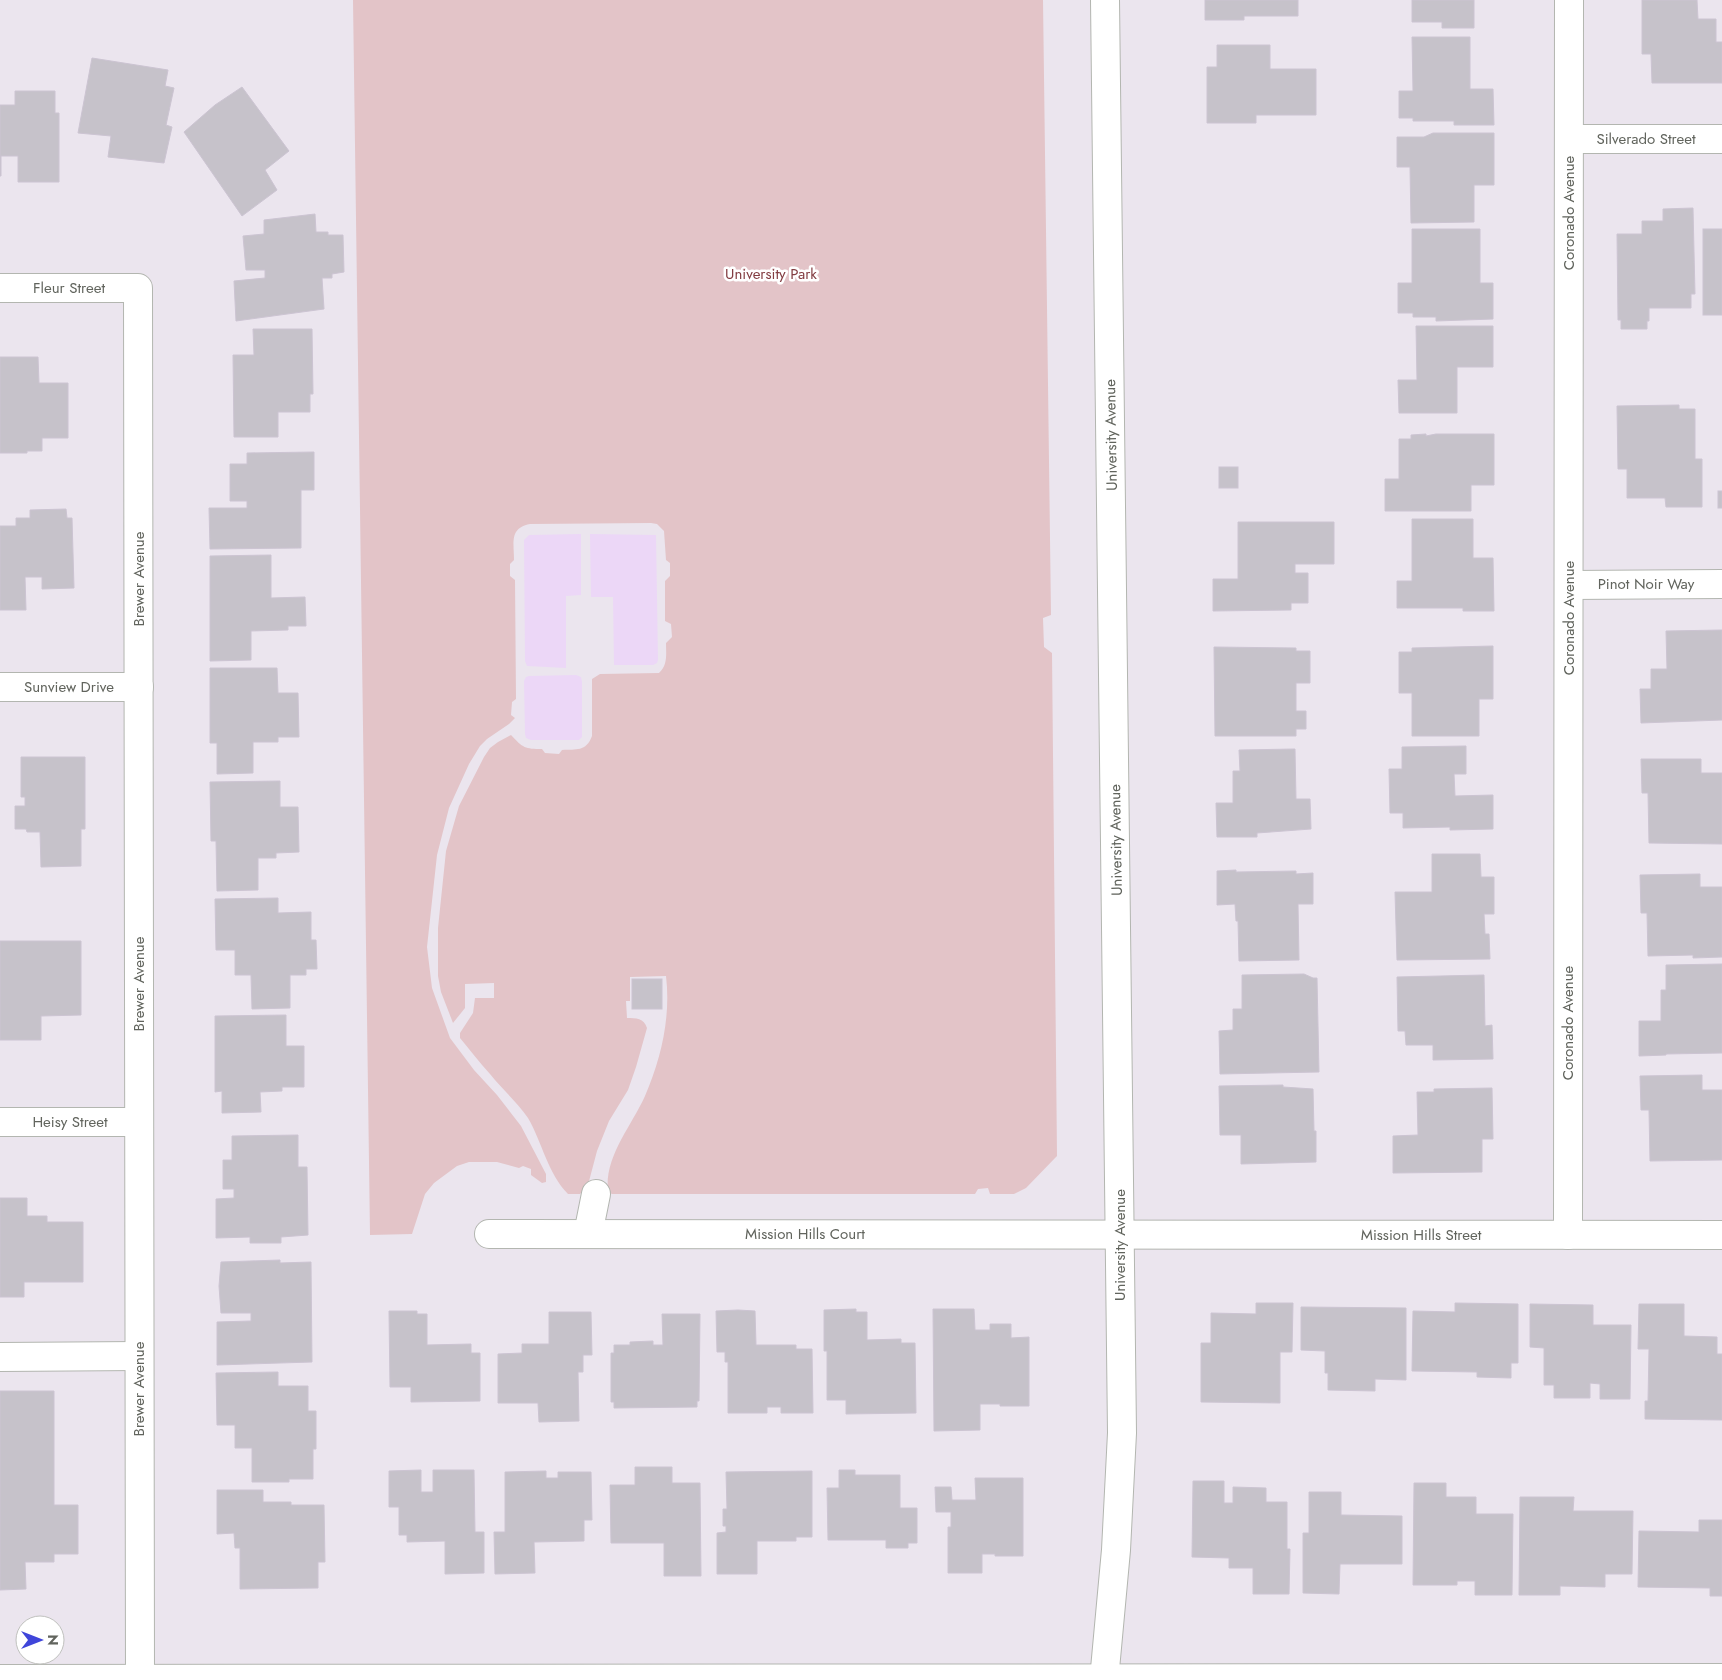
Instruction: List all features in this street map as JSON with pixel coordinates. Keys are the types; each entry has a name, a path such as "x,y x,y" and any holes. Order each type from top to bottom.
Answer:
{"street":[{"name":"University Avenue","path":"1104,1679 1116,1550 1122,1433 1105,0"},
{"name":"Coronado Avenue","path":"1568,1235 1569,0"},
{"name":"Silverado Street","path":"1569,139 1722,139"},
{"name":"Fleur Street","path":"0,288 138,288"},
{"name":"Brewer Avenue","path":"138,288 140,1680"},
{"name":"Pinot Noir Way","path":"1569,584 1722,584"},
{"name":"Sunview Drive","path":"0,687 139,687"},
{"name":"Heisy Street","path":"0,1122 139,1122"},
{"path":"588,1234 596,1194"},
{"name":"Mission Hills Court","path":"489,1234 1120,1235"},
{"name":"Mission Hills Street","path":"1120,1235 1722,1235"},
{"path":"0,1357 139,1356"},
{"path":"0,1679 1722,1678"}],"green space":[{"name":"University Park","path":"353,0 1043,0 1051,615 1043,618 1044,647 1052,653 1057,1156 1026,1188 1014,1194 990,1194 988,1188 978,1189 975,1194 612,1194 608,1192 608,1179 614,1154 645,1096 660,1053 666,1022 666,976 630,977 630,1001 626,1001 627,1018 642,1020 647,1028 636,1067 628,1090 609,1121 597,1151 588,1185 580,1194 568,1194 561,1186 550,1167 528,1118 460,1038 460,1033 473,1013 475,998 494,998 494,983 465,984 465,1008 453,1023 441,992 438,976 438,928 446,851 459,806 490,748 511,735 525,747 542,749 545,753 559,754 562,750 580,749 587,745 592,736 592,679 600,674 659,673 662,670 666,659 666,643 672,637 671,624 665,621 665,581 670,576 670,563 666,560 664,531 657,524 530,524 519,529 514,537 514,560 510,564 510,576 515,580 516,699 512,702 511,715 515,718 480,746 469,764 449,808 437,855 427,947 432,988 450,1038 521,1126 546,1174 546,1182 542,1183 531,1175 531,1169 523,1166 519,1168 497,1162 469,1162 457,1166 434,1183 425,1194 412,1234 370,1235"}],"sand":[{"path":"581,534 581,595 566,596 566,668 527,666 525,661 524,540 529,535"},
{"path":"590,534 656,535 658,660 653,665 614,665 613,597 591,597"},
{"path":"576,675 581,677 582,682 582,737 579,740 531,740 526,738 524,681 526,677"}],"building":[{"path":"1205,0 1298,0 1298,16 1244,16 1244,20 1205,20"},
{"path":"1412,0 1474,0 1474,28 1442,28 1442,22 1412,22"},
{"path":"1642,0 1697,0 1698,19 1716,19 1716,42 1722,42 1722,83 1652,83 1651,54 1642,54"},
{"path":"1412,37 1470,37 1470,89 1493,89 1494,125 1454,125 1454,121 1413,121 1413,118 1399,118 1399,91 1413,91"},
{"path":"1217,45 1270,45 1270,69 1316,69 1316,115 1256,115 1256,123 1207,123 1207,67 1217,67"},
{"path":"92,58 168,70 165,86 174,88 166,125 172,127 164,163 108,157 111,136 78,133"},
{"path":"242,87 289,151 265,170 277,190 242,216 184,132 215,105"},
{"path":"15,91 55,91 55,113 59,113 59,182 18,182 18,156 1,156 0,176 0,105 15,105"},
{"path":"1433,133 1494,133 1494,185 1474,185 1474,222 1411,223 1410,167 1397,167 1397,137 1424,137"},
{"path":"1693,208 1695,294 1691,294 1691,308 1649,308 1647,329 1621,329 1621,320 1618,320 1617,234 1642,234 1642,221 1663,221 1663,209"},
{"path":"315,214 316,232 328,232 328,235 343,235 344,272 332,274 332,278 322,278 324,309 236,321 234,281 265,278 265,270 246,270 243,236 264,234 264,220"},
{"path":"1412,229 1480,229 1480,283 1493,283 1493,319 1436,321 1436,317 1413,317 1413,313 1398,313 1398,283 1412,283"},
{"path":"1703,229 1722,229 1722,315 1703,315"},
{"path":"1416,326 1493,326 1493,367 1457,367 1457,413 1399,413 1398,380 1417,380"},
{"path":"253,329 312,329 313,394 310,394 310,412 278,412 278,437 234,437 233,355 254,355"},
{"path":"0,357 38,357 39,383 68,383 68,438 42,438 42,451 0,453"},
{"path":"1679,405 1679,409 1695,409 1695,459 1702,459 1702,507 1666,507 1665,498 1627,498 1627,469 1618,469 1617,406"},
{"path":"1426,434 1426,436 1436,434 1494,434 1494,485 1471,485 1471,511 1385,511 1385,479 1399,479 1399,439 1411,439 1411,435"},
{"path":"314,452 314,490 301,490 301,548 210,549 209,508 247,508 247,501 230,501 230,464 247,464 247,453"},
{"path":"1219,467 1238,467 1238,488 1219,488"},
{"path":"1718,491 1722,491 1722,508 1718,508"},
{"path":"66,509 67,518 72,518 74,588 42,589 42,577 25,577 26,610 0,610 0,526 16,526 16,518 30,518 30,510"},
{"path":"1412,519 1473,519 1473,558 1493,558 1494,611 1463,611 1463,608 1397,608 1397,581 1412,581"},
{"path":"1238,522 1334,522 1334,564 1295,564 1295,573 1308,573 1308,603 1291,603 1291,610 1213,611 1213,579 1238,579"},
{"path":"271,555 271,598 305,597 306,626 288,626 288,630 251,631 251,660 210,661 210,556"},
{"path":"1722,630 1722,720 1641,723 1640,689 1651,689 1651,669 1667,669 1666,631"},
{"path":"1493,646 1493,699 1479,699 1479,736 1412,736 1412,693 1399,693 1399,652 1412,652 1412,648"},
{"path":"1214,647 1296,648 1296,651 1310,651 1310,683 1296,683 1296,711 1306,711 1306,729 1296,729 1296,736 1215,736"},
{"path":"210,668 277,668 278,693 298,693 299,737 278,737 278,742 253,742 253,773 217,774 217,743 210,743"},
{"path":"1466,746 1466,774 1454,774 1455,796 1493,795 1493,829 1450,830 1450,827 1403,828 1403,813 1390,813 1389,769 1402,769 1402,747"},
{"path":"1295,749 1296,799 1310,799 1311,829 1257,833 1257,837 1217,837 1216,803 1233,803 1233,771 1240,771 1239,750"},
{"path":"21,757 85,757 85,829 81,829 81,866 41,867 40,832 27,832 26,829 15,829 15,806 25,806 25,797 21,797"},
{"path":"1641,759 1701,759 1701,773 1722,773 1722,844 1649,843 1648,793 1642,793"},
{"path":"280,781 280,807 298,807 299,852 276,853 276,858 258,858 258,890 217,891 216,841 211,841 210,782"},
{"path":"1432,854 1480,854 1481,877 1494,877 1494,914 1484,914 1485,934 1489,934 1490,959 1397,960 1395,892 1432,892"},
{"path":"1236,870 1236,872 1296,871 1296,874 1313,873 1313,904 1298,904 1299,960 1239,961 1238,921 1236,921 1235,904 1217,905 1217,871"},
{"path":"1700,874 1700,887 1722,887 1722,957 1693,958 1693,955 1648,956 1647,913 1641,913 1640,875"},
{"path":"278,898 278,913 311,912 311,940 316,940 317,969 306,969 306,975 290,975 290,1008 252,1009 251,975 235,975 235,950 216,950 215,899"},
{"path":"0,941 81,941 81,1015 41,1016 41,1040 0,1040"},
{"path":"1722,964 1722,1053 1639,1056 1639,1021 1661,1021 1661,990 1666,990 1666,965"},
{"path":"1304,974 1317,978 1319,1072 1220,1074 1219,1031 1233,1030 1233,1009 1242,1009 1242,975"},
{"path":"1484,975 1485,1026 1492,1025 1493,1059 1433,1060 1433,1045 1406,1045 1405,1031 1398,1031 1397,977"},
{"path":"632,979 662,979 662,1009 632,1009"},
{"path":"286,1015 286,1046 304,1046 304,1087 282,1087 282,1091 260,1092 261,1112 222,1113 222,1091 215,1092 215,1016"},
{"path":"1702,1075 1702,1090 1722,1090 1722,1160 1650,1161 1649,1110 1641,1110 1640,1076"},
{"path":"1283,1085 1283,1087 1313,1089 1316,1162 1241,1164 1241,1135 1220,1135 1219,1086"},
{"path":"1492,1088 1493,1139 1482,1139 1482,1172 1393,1173 1393,1136 1418,1135 1417,1092 1434,1092 1434,1089"},
{"path":"298,1135 298,1167 307,1167 308,1235 281,1237 281,1243 250,1243 250,1237 216,1238 216,1199 234,1198 234,1189 223,1189 223,1160 232,1160 232,1136"},
{"path":"0,1198 27,1198 27,1216 47,1216 47,1222 83,1222 83,1282 24,1282 24,1297 0,1297"},
{"path":"280,1260 280,1263 311,1262 312,1362 217,1365 217,1322 251,1321 251,1313 221,1313 219,1286 221,1262"},
{"path":"1256,1303 1293,1303 1292,1352 1280,1352 1280,1403 1201,1402 1201,1343 1211,1343 1211,1313 1256,1314"},
{"path":"1455,1303 1518,1304 1518,1363 1511,1363 1511,1378 1477,1377 1477,1372 1412,1371 1413,1311 1455,1312"},
{"path":"1530,1304 1593,1305 1593,1325 1631,1325 1630,1399 1600,1399 1600,1384 1590,1383 1590,1398 1554,1398 1554,1385 1544,1385 1544,1348 1530,1347"},
{"path":"1639,1304 1684,1304 1684,1336 1717,1337 1717,1354 1722,1354 1722,1420 1645,1419 1645,1401 1648,1401 1649,1349 1638,1349"},
{"path":"1301,1307 1406,1308 1406,1380 1375,1379 1375,1391 1328,1390 1328,1373 1325,1373 1325,1351 1301,1350"},
{"path":"856,1309 856,1312 867,1312 867,1340 901,1339 901,1343 915,1343 916,1413 846,1414 846,1400 827,1400 827,1351 824,1351 824,1310"},
{"path":"933,1309 974,1309 975,1330 990,1330 990,1324 1011,1324 1011,1338 1029,1337 1029,1406 980,1404 980,1430 934,1431"},
{"path":"389,1311 417,1311 417,1314 427,1314 427,1345 471,1344 471,1353 480,1353 480,1401 411,1402 411,1387 390,1387"},
{"path":"716,1311 755,1311 756,1345 796,1345 796,1349 812,1349 813,1413 781,1413 781,1407 767,1407 767,1413 728,1413 728,1362 725,1362 725,1352 717,1352"},
{"path":"549,1312 591,1312 592,1355 583,1355 583,1372 578,1372 579,1421 539,1422 538,1403 498,1403 498,1354 522,1353 522,1344 549,1344"},
{"path":"662,1314 700,1314 699,1401 697,1401 697,1407 614,1408 614,1402 611,1402 611,1353 614,1353 614,1345 630,1345 630,1342 653,1341 653,1345 663,1345"},
{"path":"278,1372 278,1386 308,1386 308,1411 316,1411 316,1449 313,1449 313,1479 289,1479 289,1482 252,1482 252,1448 235,1448 235,1425 217,1425 216,1373"},
{"path":"0,1391 54,1391 54,1505 78,1505 78,1554 54,1554 54,1562 25,1562 26,1589 0,1590"},
{"path":"635,1467 672,1467 672,1483 700,1483 701,1576 664,1576 664,1543 611,1543 610,1485 635,1485"},
{"path":"421,1470 421,1492 433,1492 433,1470 474,1470 475,1532 484,1532 484,1573 445,1574 445,1541 407,1542 407,1535 399,1535 399,1507 389,1507 389,1471"},
{"path":"839,1470 855,1470 855,1475 900,1475 900,1508 917,1508 917,1543 908,1543 908,1548 886,1548 886,1540 828,1540 827,1488 839,1488"},
{"path":"546,1471 546,1478 558,1478 558,1472 591,1472 592,1520 584,1520 584,1541 534,1542 535,1573 495,1574 494,1532 505,1532 505,1472"},
{"path":"812,1471 812,1537 796,1537 796,1541 757,1541 757,1574 717,1574 717,1533 726,1532 726,1526 723,1526 723,1509 727,1509 726,1472"},
{"path":"975,1478 1023,1478 1023,1556 982,1554 982,1573 948,1573 948,1527 951,1527 951,1512 936,1512 935,1487 951,1487 952,1500 976,1500"},
{"path":"1193,1481 1224,1481 1224,1503 1233,1503 1233,1487 1266,1488 1266,1502 1287,1502 1287,1549 1290,1549 1289,1594 1253,1594 1253,1568 1229,1568 1229,1558 1192,1557"},
{"path":"1414,1483 1446,1483 1446,1497 1476,1497 1476,1514 1513,1514 1512,1595 1475,1595 1475,1581 1457,1581 1457,1585 1413,1585"},
{"path":"217,1490 263,1490 263,1502 291,1502 291,1505 324,1505 325,1562 318,1562 318,1588 240,1589 240,1548 235,1548 234,1533 217,1534"},
{"path":"1309,1492 1341,1492 1341,1515 1402,1516 1402,1564 1340,1564 1339,1594 1303,1593 1303,1533 1309,1533"},
{"path":"1520,1497 1574,1497 1573,1511 1633,1511 1632,1574 1605,1574 1605,1587 1560,1586 1560,1595 1519,1595"},
{"path":"1699,1520 1722,1520 1722,1596 1710,1596 1710,1588 1638,1587 1639,1531 1699,1532"}]}
